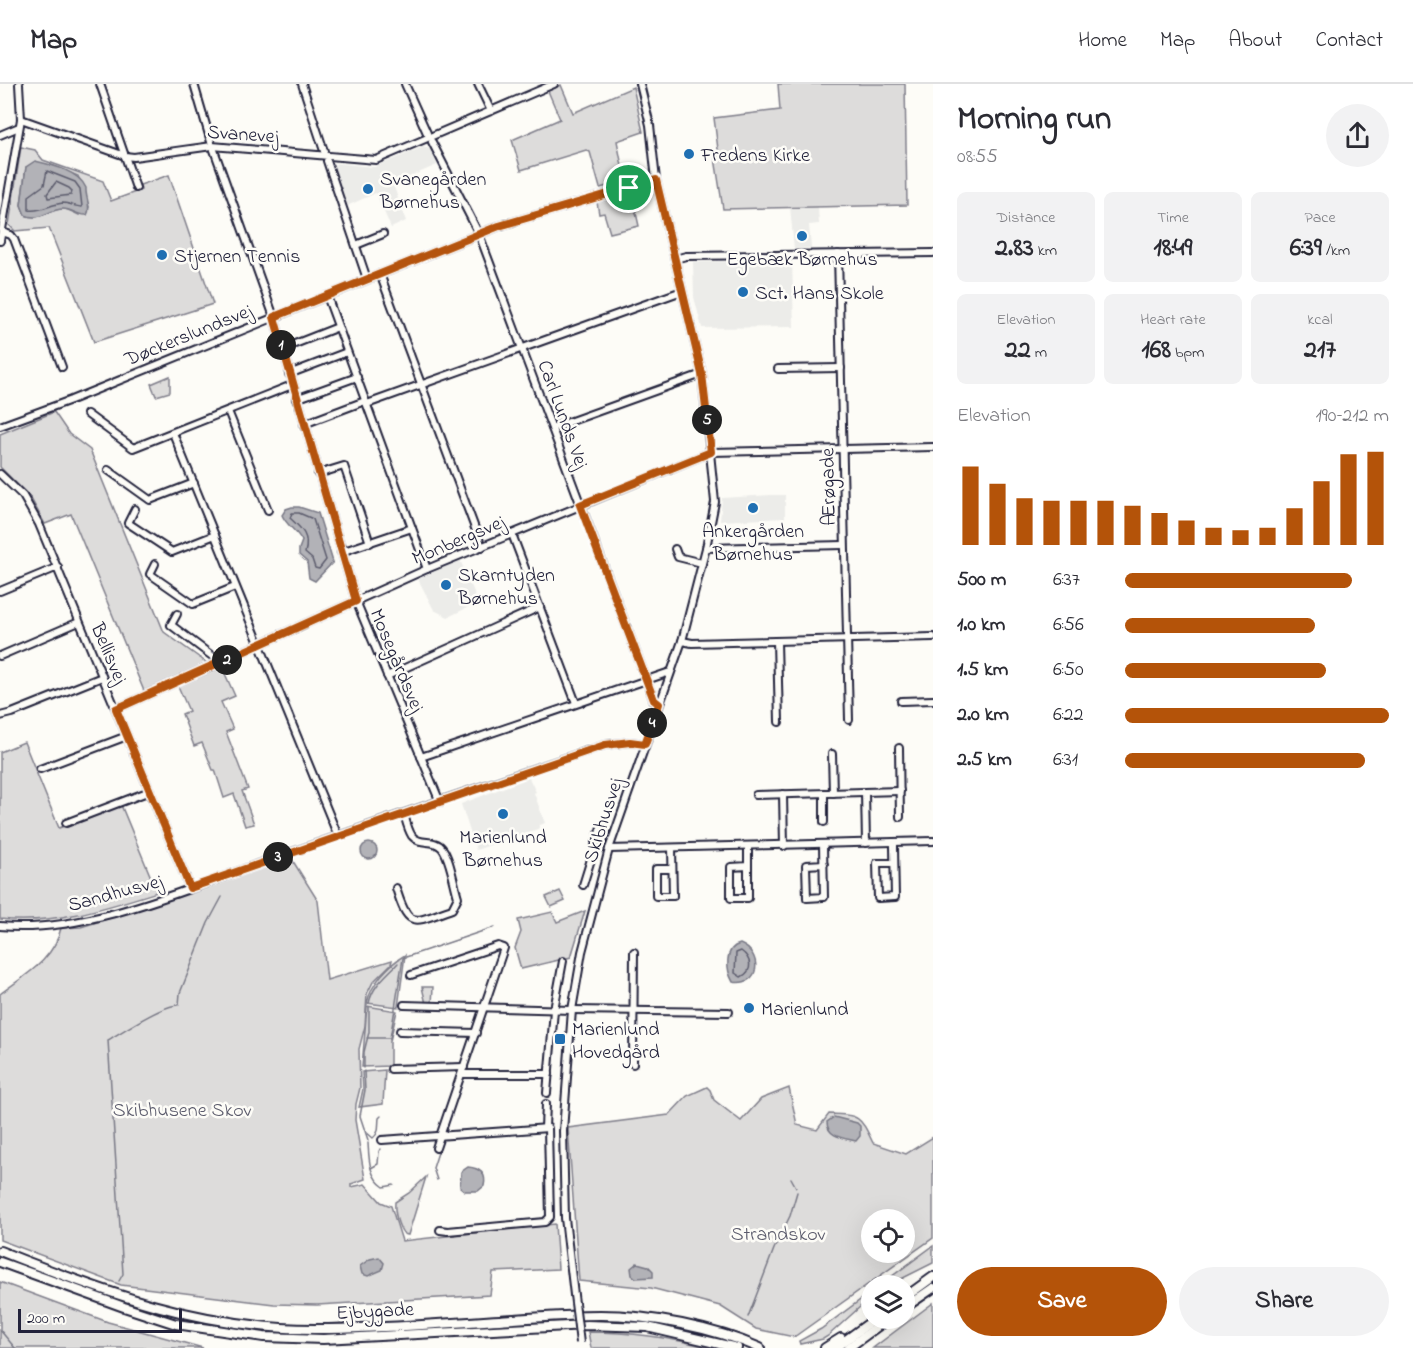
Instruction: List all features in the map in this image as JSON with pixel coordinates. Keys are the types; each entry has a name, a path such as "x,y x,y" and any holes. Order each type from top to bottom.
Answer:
{"main road":[{"name":"Ejbygade","path":"0,1251 131,1299 187,1315 228,1323 314,1329 603,1315 657,1320 695,1328 760,1348"},
{"name":"Ejbygade","path":"0,1262 124,1307 176,1323 264,1337 323,1339 587,1325 647,1328 738,1348"},
{"path":"915,1290 933,1277"},
{"path":"915,1300 933,1288"},
{"path":"825,1348 861,1326"},
{"path":"835,1348 861,1329"},
{"path":"848,1348 874,1329"}],"street":[{"path":"0,241 21,119 19,84"},
{"path":"100,84 136,188"},
{"path":"194,84 211,142"},
{"path":"302,84 324,151"},
{"name":"Carl Lunds Vej","path":"405,84 479,234 654,700 659,704"},
{"path":"478,84 490,111"},
{"name":"Svanevej","path":"21,119 125,156 134,157 213,146 376,160 554,84"},
{"name":"Skibhusvej","path":"580,1346 565,1218 563,1131 572,1010 582,951 609,849 682,641 706,548 715,502 702,374 656,180 650,125 640,84"},
{"path":"0,135 19,127"},
{"name":"Mosegårdsvej","path":"214,150 274,317 292,386 356,601 440,802"},
{"path":"327,161 367,279"},
{"name":"Døckerslundsvej","path":"2,426 479,234 520,219 656,180"},
{"path":"2,232 11,235 14,239 62,367"},
{"path":"356,245 383,234"},
{"path":"675,259 686,256 933,253"},
{"name":"Ærøgade","path":"838,254 849,720"},
{"path":"380,274 482,547"},
{"path":"304,424 682,291"},
{"path":"327,296 428,569"},
{"path":"282,349 338,327"},
{"path":"289,374 347,352"},
{"path":"59,359 68,356"},
{"path":"778,369 841,368"},
{"path":"552,428 702,374"},
{"path":"296,399 357,377"},
{"path":"87,414 133,448 292,386"},
{"path":"228,411 268,510"},
{"path":"173,433 338,837"},
{"path":"711,452 933,447"},
{"name":"Monbergsvej","path":"116,709 428,569 711,452"},
{"path":"318,474 344,466 370,543"},
{"path":"108,470 150,500 194,483"},
{"name":"Bellisvej","path":"0,474 23,496 33,511 190,888"},
{"path":"135,509 128,523 172,552 215,535"},
{"path":"341,552 412,528"},
{"path":"512,534 576,704"},
{"path":"706,548 844,545"},
{"path":"675,549 678,557 702,563"},
{"path":"155,564 150,574 192,604 235,587"},
{"path":"0,591 58,567"},
{"path":"387,676 540,607"},
{"path":"177,614 171,625 220,663"},
{"path":"0,656 79,622"},
{"path":"682,641 692,643 933,637"},
{"path":"777,641 779,722"},
{"path":"421,757 670,672"},
{"path":"0,716 102,676"},
{"path":"901,701 933,700"},
{"path":"40,769 126,736"},
{"name":"Sandhusvej","path":"0,926 37,926 83,921 137,906 605,745 630,742 645,744"},
{"path":"899,748 900,817"},
{"path":"832,754 833,793"},
{"path":"66,823 150,791"},
{"path":"756,795 900,791"},
{"path":"865,792 866,843"},
{"path":"824,793 824,822"},
{"path":"783,794 784,846"},
{"path":"396,888 403,911 410,919 417,920 452,909 458,897 444,849 435,843 420,842 414,839 404,814"},
{"name":"Skibhusvej","path":"583,885 601,827"},
{"path":"609,849 933,841"},
{"path":"894,842 896,897 878,898 877,863 894,863"},
{"path":"823,845 824,864 825,897 807,898 806,865 824,864"},
{"path":"748,846 748,866 748,898 732,898 731,867 748,866"},
{"path":"672,848 673,896 656,896 656,869 672,869"},
{"name":"Skibhusvej","path":"586,878 600,882"},
{"path":"411,975 498,946 504,948 436,1148"},
{"path":"633,1064 634,952"},
{"path":"547,1093 554,1010 563,961"},
{"path":"404,1005 729,1012"},
{"path":"400,1031 476,1033"},
{"path":"391,1069 549,1074"},
{"path":"440,1230 548,1220 550,1217 548,1128 545,1128 546,1104"},
{"path":"382,1140 545,1128"}],"shaded area":[{"name":"Svanegården Børnehus","path":"423,147 430,149 437,165 393,184 406,221 391,228 376,193 347,206 334,166 336,163 374,167"},
{"name":"Egebæk Børnehus","path":"790,207 818,207 819,224 809,225 811,248 794,249"},
{"name":"Sct. Hans Skole","path":"792,260 794,327 702,328 694,297 693,262"},
{"name":"Ankergården Børnehus","path":"785,495 785,518 720,521 722,498"},
{"name":"Skarntyden Børnehus","path":"460,560 474,592 475,604 448,617 434,610 418,579"},
{"name":"Marienlund Børnehus","path":"529,778 536,792 534,793 545,823 538,829 476,850 461,804"}],"green space":[{"path":"778,84 905,84 907,205 723,209 715,158 719,157 714,118 780,110"},
{"path":"561,85 573,113 633,87 643,132 617,141 625,181 600,188 590,152 586,150 521,170 512,140 560,119 548,91"},
{"path":"21,147 35,150 43,160 103,181 111,201 141,190 140,185 169,175 213,304 94,342 49,228 15,231 9,225","holes":["51,165 78,176 89,207 79,215 67,209 55,210 36,217 25,215 21,205 26,167"]},
{"path":"634,192 639,226 610,233 604,213 599,214 597,202"},
{"path":"170,376 170,392 156,396 151,384"},
{"path":"54,412 69,434 90,450 164,632 207,663 144,691 71,514 45,524 30,497 0,467 0,434"},
{"path":"222,667 235,696 221,702 233,729 226,732 248,789 242,791 254,824 245,826 234,794 224,798 215,770 213,770 202,743 194,746 182,714 189,711 178,686"},
{"path":"24,742 59,828 121,805 157,892 80,914 40,920 0,919 0,752"},
{"name":"Skibhusene Skov","path":"291,858 318,901 327,980 392,960 391,964 373,982 367,994 365,1026 359,1049 360,1088 355,1120 365,1179 351,1184 351,1187 365,1184 381,1202 391,1206 402,1241 555,1224 558,1269 493,1272 490,1295 317,1305 274,1304 121,1285 0,1240 0,994 45,958 52,949 61,928 81,927"},
{"path":"560,891 565,901 551,907 546,897"},
{"path":"585,911 571,957 521,969 515,948 521,932 518,920 552,912 557,922"},
{"path":"405,955 398,1007 367,1003 372,989 381,976"},
{"path":"422,987 433,987 432,1004 426,1004"},
{"path":"367,1006 397,1011 390,1041 390,1066 362,1067"},
{"path":"385,1070 383,1104 359,1107 363,1089 362,1072"},
{"name":"Strandskov","path":"707,1087 714,1100 741,1121 761,1099 789,1088 797,1125 817,1130 829,1114 853,1116 862,1122 873,1143 906,1154 933,1137 933,1238 915,1251 915,1209 861,1209 861,1263 898,1263 881,1275 861,1275 861,1289 794,1337 756,1329 720,1306 651,1288 579,1281 568,1128 669,1115 687,1096"},
{"path":"426,1177 408,1235 404,1234 397,1219 395,1202"},
{"path":"933,1246 933,1263 909,1275 894,1275 910,1263 915,1263 915,1259"},
{"path":"0,1282 108,1322 203,1348 0,1348"},
{"path":"861,1299 861,1306 828,1336 800,1344 799,1341 821,1329"},
{"path":"933,1303 933,1348 873,1348 898,1329 915,1329 915,1316"},
{"path":"588,1332 649,1336 710,1348 591,1348"}],"water":[{"path":"35,161 71,173 82,182 86,188 89,205 87,215 63,209 35,217 25,215 21,205 26,167"},
{"path":"292,507 318,513 333,562 315,581 309,578 307,562 299,555 302,541 282,515 286,509"},
{"path":"369,843 375,845 377,851 375,857 369,859 363,857 361,851 363,845"},
{"path":"740,944 753,954 756,968 754,975 749,979 733,982 728,960 731,950"},
{"path":"834,1117 857,1123 860,1126 860,1136 856,1141 837,1136 830,1131 827,1122"},
{"path":"468,1167 479,1170 483,1175 484,1186 478,1191 465,1191 460,1187 461,1172"},
{"path":"379,1257 384,1263 382,1270 368,1276 362,1274 360,1266 370,1259"},
{"path":"637,1263 648,1266 653,1271 653,1277 636,1278 632,1275 631,1268"}],"waterway":[{"path":"119,1281 123,1274 108,1040 154,1013 179,1005 180,993 208,923 222,897"},
{"path":"395,1008 403,958 495,927"},
{"path":"369,1003 377,986 398,963"},
{"path":"364,1068 364,1052 369,1032 369,1007"},
{"path":"367,1038 390,1038 395,1009"},
{"path":"364,1071 365,1090 360,1116 368,1140"},
{"path":"366,1132 373,1138 375,1136 381,1116"},
{"path":"368,1143 371,1168 375,1178 384,1187 394,1185"},
{"path":"437,1180 433,1168 441,1143"},
{"path":"371,1168 378,1164 381,1149"},
{"path":"791,1178 796,1187"},
{"path":"748,1317 774,1249 790,1216 797,1192"},
{"path":"0,1330 15,1348"}],"place":[{"name":"Fredens Kirke","path":"689,154"},
{"name":"Svanegården Børnehus","path":"368,189"},
{"name":"Egebæk Børnehus","path":"802,236"},
{"name":"Stjernen Tennis","path":"162,255"},
{"name":"Sct. Hans Skole","path":"743,292"},
{"name":"Ankergården Børnehus","path":"753,508"},
{"name":"Skarntyden Børnehus","path":"446,585"},
{"name":"Marienlund Børnehus","path":"503,814"},
{"name":"Marienlund","path":"749,1008"},
{"name":"Marienlund Hovedgård","path":"560,1039"}],"route":[{"path":"656,180 702,374 711,452 580,505 654,700 659,704 645,744 630,742 605,745 190,888 116,709 356,601 274,317 499,226 629,188 656,180"}]}
